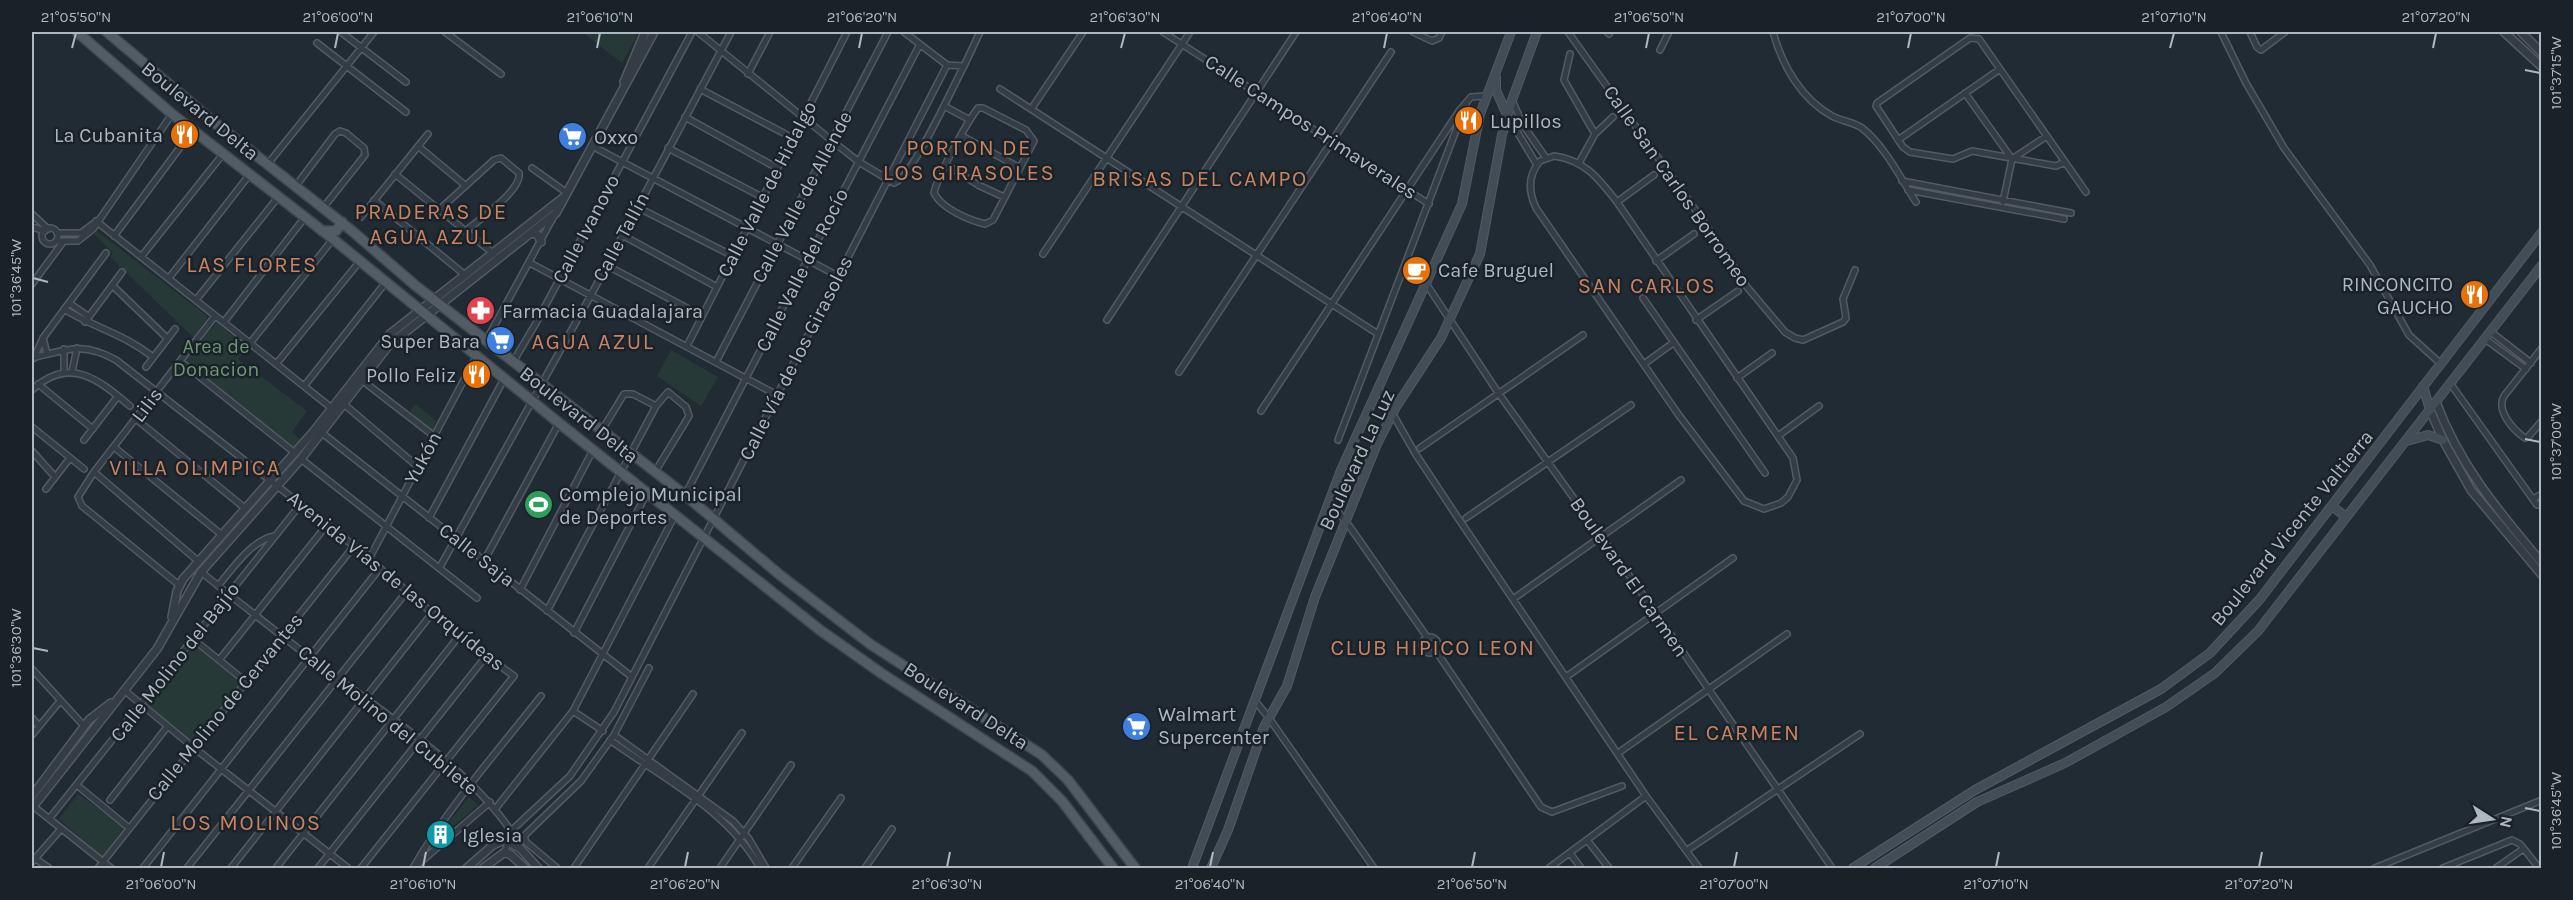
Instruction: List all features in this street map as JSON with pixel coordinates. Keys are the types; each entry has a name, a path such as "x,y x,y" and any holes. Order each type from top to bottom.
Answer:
{"main road":[{"name":"Boulevard Delta","path":"77,32 172,114 279,196 386,282 418,311 820,630 1003,750 1048,785 1113,868"},
{"name":"Boulevard Delta","path":"107,32 437,302 656,472 870,644 1028,744 1059,771 1135,868"},
{"name":"Boulevard La Luz","path":"1192,868 1330,502 1378,388 1462,204 1485,96 1511,32"},
{"name":"Boulevard La Luz","path":"1211,868 1228,830 1269,717 1287,686 1309,614 1345,520 1393,413 1436,346 1483,246 1507,114 1537,32"},
{"path":"1497,66 1496,90 1507,114"},
{"path":"1485,96 1500,101 1512,100"},
{"path":"322,231 335,232 342,222"},
{"name":"Boulevard Vicente Valtierra","path":"1853,868 1966,795 2161,689 2225,639 2251,610 2332,506 2541,232"},
{"name":"Boulevard Vicente Valtierra","path":"1875,868 1977,802 2065,763 2138,724 2197,687 2258,632 2541,265"},
{"path":"2423,386 2430,411"},
{"path":"2425,398 2436,402"},
{"path":"2406,442 2428,435 2443,440"},
{"path":"2332,506 2346,517"},
{"path":"915,694 926,694 927,681"},
{"path":"943,712 938,704 939,698 954,698"}],"street":[{"path":"341,32 406,82"},
{"path":"267,165 374,32"},
{"path":"445,32 501,74"},
{"path":"486,341 654,32"},
{"name":"Calle Ivanovo","path":"513,362 692,32"},
{"path":"698,32 859,162 887,180 897,183 903,178 944,106 980,32"},
{"name":"Calle Tallín","path":"440,567 591,295 732,32"},
{"path":"748,74 770,32"},
{"name":"Calle Valle de Hidalgo","path":"687,346 847,32"},
{"name":"Calle Valle de Allende","path":"716,362 888,32"},
{"path":"904,32 947,65 964,66"},
{"path":"1032,108 1083,32"},
{"name":"Calle Campos Primaverales","path":"1163,32 1429,204"},
{"path":"1043,254 1190,32"},
{"path":"1107,320 1296,32"},
{"path":"1413,32 1432,41 1439,38 1442,32"},
{"name":"Calle San Carlos Borromeo","path":"1568,32 1747,286 1790,336 1803,340 1843,322 1846,318 1844,299 1855,270"},
{"path":"1660,50 1669,32"},
{"path":"1773,32 1786,67 1802,90 1830,115 1862,128 1916,202"},
{"path":"2221,32 2246,83 2284,148 2370,265 2409,335 2441,364"},
{"path":"2250,32 2257,47 2261,50 2285,32"},
{"path":"2504,32 2541,67"},
{"path":"2521,32 2541,53"},
{"path":"621,91 642,33"},
{"path":"2065,162 2056,166 1969,151 1953,159 1910,152 1876,110 1877,103 1970,38 1979,39 2047,136 2065,162 2085,192"},
{"path":"317,43 406,112"},
{"name":"Calle Valle del Rocío","path":"685,495 920,44"},
{"path":"1179,372 1391,52"},
{"path":"1570,54 1564,80 1595,134"},
{"name":"Calle Vía de los Girasoles","path":"511,831 570,776 603,731 947,65"},
{"path":"1898,140 2000,69"},
{"path":"700,89 793,138"},
{"path":"1000,89 1378,334"},
{"path":"1965,93 2012,159"},
{"path":"1262,411 1330,303 1468,100 1475,95 1485,96"},
{"path":"1338,440 1468,100"},
{"path":"1512,100 1524,125 1546,158"},
{"path":"944,106 970,120"},
{"path":"981,107 1031,134 1034,141 1034,145 993,220 988,223 967,218 952,210 937,199 934,193 962,136 970,120 981,107"},
{"path":"46,230 42,236 49,244 56,241 82,240 172,114"},
{"path":"1507,114 1537,165"},
{"path":"686,117 777,168"},
{"path":"1579,163 1595,134 1613,117"},
{"path":"1517,130 1524,125"},
{"path":"114,236 193,130"},
{"path":"295,187 335,134 340,131 346,133 364,148 365,155 323,208"},
{"path":"361,217 428,134"},
{"path":"962,136 1020,168"},
{"path":"2002,207 2012,159 2047,136"},
{"path":"418,146 466,186"},
{"path":"592,146 838,276"},
{"path":"668,148 762,197"},
{"path":"141,257 223,154"},
{"path":"440,209 498,157 520,174 518,181 507,196 467,230"},
{"path":"1546,158 1564,158 1579,163 1598,178 1617,202 1793,458 1797,474 1796,486 1781,503 1764,508 1755,507 1744,501 1734,489 1536,208 1529,190 1537,165 1546,158"},
{"path":"947,165 978,185 1004,197"},
{"path":"532,168 566,194"},
{"path":"169,278 249,174"},
{"path":"395,174 467,230 499,259"},
{"path":"1617,202 1654,175"},
{"path":"1902,181 2072,213"},
{"path":"1908,190 2064,219"},
{"path":"1948,198 1950,190"},
{"path":"437,302 465,275 566,194"},
{"path":"196,300 279,196"},
{"path":"374,200 465,275"},
{"path":"637,207 733,256"},
{"path":"172,624 179,585 271,481 322,433 381,344 418,311 437,302 499,259 556,213"},
{"path":"32,214 46,230"},
{"path":"224,322 305,217"},
{"path":"97,222 335,411"},
{"path":"32,227 53,229 57,233 81,233 97,222"},
{"path":"56,241 57,233"},
{"path":"531,233 538,236 541,242"},
{"path":"1656,261 1694,234"},
{"path":"622,236 717,287"},
{"path":"251,342 333,239"},
{"path":"32,284 63,242"},
{"path":"33,358 43,338 106,253"},
{"path":"277,363 360,261"},
{"path":"530,263 777,395"},
{"path":"606,265 702,316"},
{"path":"86,319 122,272"},
{"path":"305,385 386,282"},
{"path":"112,285 167,338"},
{"name":"Boulevard El Carmen","path":"1427,285 1499,394 1656,613 1832,868"},
{"path":"1696,320 1738,291"},
{"path":"1643,298 1765,473"},
{"path":"69,303 86,319"},
{"path":"64,309 126,338 153,357"},
{"path":"111,868 32,806 156,649 201,572 278,486 298,456 335,411 345,405 389,345 418,311"},
{"name":"Lilis","path":"179,585 82,506 78,500 79,494 94,472 215,316"},
{"path":"146,367 175,329"},
{"path":"1420,448 1583,335"},
{"path":"2488,335 2531,363"},
{"path":"2488,335 2526,369"},
{"path":"43,338 47,354"},
{"path":"1644,364 1673,343"},
{"path":"72,372 77,348"},
{"name":"Avenida Vías de las Orquídeas","path":"33,358 64,349 77,348 103,353 157,391 278,486 408,590 459,636 514,676 446,762"},
{"path":"2541,348 2505,396 2501,409 2524,438 2530,435 2541,421"},
{"path":"64,349 64,373"},
{"path":"1737,378 1772,353"},
{"name":"Yukón","path":"369,559 476,357"},
{"path":"180,361 477,598"},
{"path":"32,390 38,384 72,372 96,379 130,406"},
{"path":"429,518 504,379"},
{"path":"363,381 434,436"},
{"path":"2450,383 2538,506 2541,504"},
{"path":"38,384 93,429"},
{"path":"1378,388 1414,453 1646,796 1699,868"},
{"path":"547,611 630,453 656,406 663,395 668,392 689,411 688,419 656,472"},
{"path":"602,430 624,394 629,393 656,406"},
{"path":"84,440 118,396"},
{"path":"2436,402 2469,470 2541,563"},
{"path":"345,405 418,467"},
{"path":"1466,518 1631,405"},
{"path":"1778,436 1819,406"},
{"path":"2430,411 2443,440 2471,490 2541,573"},
{"path":"136,419 246,509"},
{"path":"484,561 559,423"},
{"path":"32,427 84,469"},
{"name":"Calle Saja","path":"322,433 632,677"},
{"path":"114,447 222,535"},
{"path":"520,590 593,450"},
{"path":"32,451 55,477"},
{"path":"46,489 70,458"},
{"path":"94,472 198,561"},
{"path":"1513,599 1681,480"},
{"path":"574,633 648,492"},
{"path":"2533,499 2541,494"},
{"path":"1330,502 1427,637 1435,638 1438,647 1436,651 1541,807 1552,812 1622,786"},
{"name":"Calle Molino del Bajío","path":"49,819 78,786 300,505"},
{"path":"496,808 573,711 675,513"},
{"path":"220,659 326,526"},
{"path":"218,586 254,546 264,538 274,536"},
{"name":"Calle Molino de Cervantes","path":"98,868 354,546"},
{"path":"1566,677 1734,558"},
{"path":"143,868 380,568"},
{"name":"Calle Molino del Cubilete","path":"201,572 446,762 496,808 511,831"},
{"path":"187,868 408,590"},
{"path":"231,868 433,612"},
{"path":"1621,751 1787,634"},
{"path":"276,868 459,636"},
{"path":"1427,637 1422,647 1428,652 1436,651"},
{"path":"193,639 245,681"},
{"path":"318,868 487,655"},
{"path":"32,669 84,726"},
{"path":"556,868 526,842 524,838 526,833 576,787 612,737 649,669"},
{"path":"124,690 348,868"},
{"path":"574,868 693,694"},
{"path":"413,868 431,838 541,696"},
{"path":"32,735 60,701"},
{"path":"32,796 84,726 101,708 113,701"},
{"path":"1256,702 1269,717 1374,868"},
{"path":"573,711 603,731"},
{"path":"32,718 39,726"},
{"path":"110,800 168,727"},
{"path":"648,868 742,733"},
{"path":"1689,849 1860,734"},
{"path":"612,737 742,836 766,868"},
{"path":"361,868 446,762"},
{"path":"647,763 699,794 733,821 760,868"},
{"path":"720,868 791,765"},
{"path":"78,786 129,828"},
{"path":"1549,868 1646,796"},
{"path":"792,868 841,798"},
{"path":"2375,868 2541,800"},
{"path":"413,868 490,802"},
{"path":"49,868 34,860 61,829"},
{"path":"865,868 892,829"},
{"path":"483,868 505,852 511,831"},
{"path":"1587,840 1609,868"},
{"path":"2443,868 2492,850 2508,840 2515,840 2539,868"},
{"path":"467,868 499,842 508,841 520,848 538,868"},
{"path":"2496,868 2523,849"},
{"path":"505,852 512,855 525,868"},
{"path":"1570,853 1581,868"}],"green space":[{"path":"582,32 632,32 637,36 622,63"},
{"name":"Area de Donacion","path":"97,231 207,316 193,337 110,257 113,253 94,234"},
{"name":"Area de Donacion","path":"218,323 246,348 238,359 307,411 292,432 301,440 295,448 187,363 186,360"},
{"path":"671,350 718,377 701,406 657,376"},
{"path":"416,404 436,421 432,432 410,411"},
{"path":"195,645 241,682 191,743 145,705"},
{"path":"78,794 124,827 102,857 59,819"},
{"path":"469,797 478,805 453,826 448,823"}],"place":[{"name":"Lupillos","path":"1469,121"},
{"name":"La Cubanita","path":"184,135"},
{"name":"Oxxo","path":"573,137"},
{"name":"Cafe Bruguel","path":"1417,270"},
{"name":"RINCONCITO GAUCHO","path":"2474,295"},
{"name":"Farmacia Guadalajara","path":"481,311"},
{"name":"Super Bara","path":"501,341"},
{"name":"Pollo Feliz","path":"477,375"},
{"name":"Complejo Municipal de Deportes","path":"538,505"},
{"name":"Walmart Supercenter","path":"1137,726"},
{"name":"Iglesia","path":"441,835"}],"district":[{"name":"PORTON DE LOS GIRASOLES","path":"969,160"},
{"name":"BRISAS DEL CAMPO","path":"1200,179"},
{"name":"PRADERAS DE AGUA AZUL","path":"431,224"},
{"name":"LAS FLORES","path":"252,265"},
{"name":"SAN CARLOS","path":"1647,286"},
{"name":"AGUA AZUL","path":"593,342"},
{"name":"VILLA OLIMPICA","path":"195,468"},
{"name":"CLUB HIPICO LEON","path":"1433,648"},
{"name":"EL CARMEN","path":"1737,733"},
{"name":"LOS MOLINOS","path":"246,823"}]}
